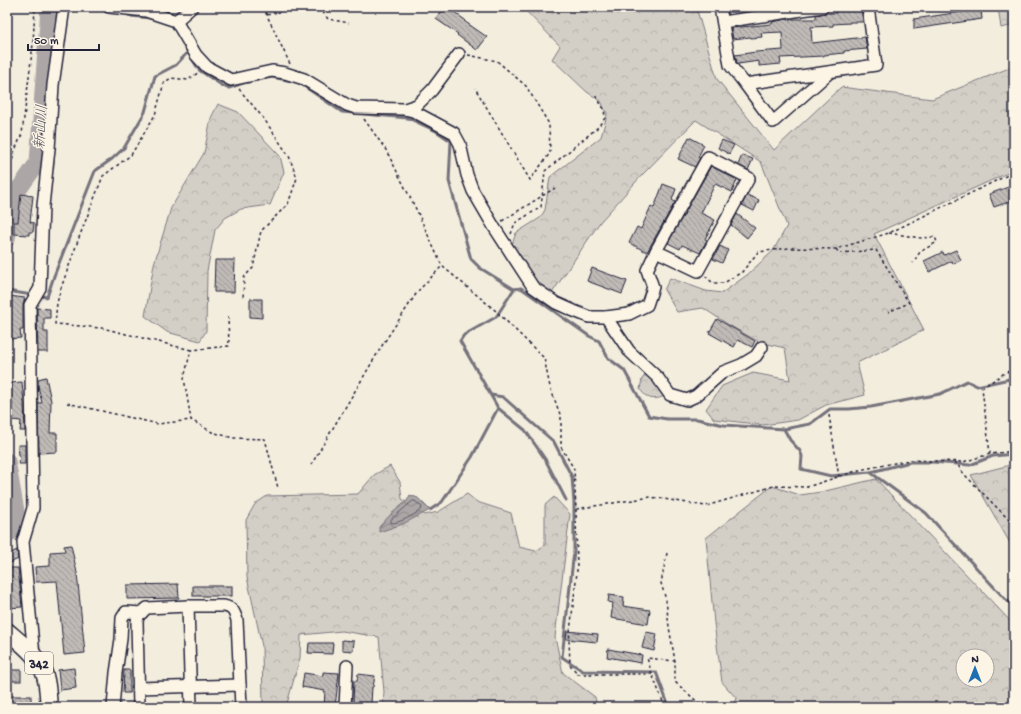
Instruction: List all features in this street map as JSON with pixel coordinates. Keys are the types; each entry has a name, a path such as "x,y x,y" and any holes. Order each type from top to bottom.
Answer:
{"highway":[{"name":"342","path":"7,631 34,655 39,662 45,677 49,707"}],"street":[{"path":"34,655 24,542 33,508 30,305 40,288 43,206 49,149 53,85 64,7"},
{"path":"109,7 146,11 176,21 196,55 207,66 231,80 272,71 284,73 304,79 348,105 356,108 404,109 413,111 454,134 460,144 467,175 473,191 494,227 533,287 556,303 589,317 606,317 629,314 647,305 652,287 647,270 656,251 708,157 749,178 698,271 656,251"},
{"path":"176,21 192,7"},
{"path":"720,7 730,65 773,122 830,72"},
{"path":"723,22 822,7"},
{"path":"745,84 876,65 868,7"},
{"path":"404,109 417,105 432,90 459,54"},
{"path":"606,317 628,351 658,378 670,395 687,400 696,396 723,372 741,365 756,356 762,347"},
{"path":"188,606 191,707"},
{"path":"139,707 136,622 138,616 147,608 224,606 229,607 234,612 237,620 241,707"},
{"path":"113,707 122,618 126,612 142,613"},
{"path":"345,707 347,666"},
{"path":"138,688 240,685"}],"path":[{"path":"7,177 14,150 22,134 35,7"},
{"path":"263,7 296,76"},
{"path":"267,15 295,7"},
{"path":"319,7 328,19 349,23"},
{"path":"459,54 497,61 526,86 549,124 550,153 530,180 475,88"},
{"path":"207,66 188,80 171,78 164,83 155,115 131,155 103,176 61,288 57,303 55,324 102,328 191,350 228,346 228,316"},
{"path":"231,80 264,119 289,156 297,178 288,204 261,231 253,268 244,277 243,299"},
{"path":"506,244 515,223 541,206 546,171 597,128 604,118 604,109 595,95"},
{"path":"356,108 386,150 417,211 442,266 496,311 544,358 550,387 561,417 561,447 574,469 577,572 569,640 570,665 578,674 652,674"},
{"path":"698,271 713,283 724,283 742,272 758,252 789,248 836,248 889,232 1014,172"},
{"path":"494,227 555,188"},
{"path":"889,232 921,238 935,237 937,242 920,252 913,263"},
{"path":"836,248 838,253 876,250 909,303 888,312"},
{"path":"312,465 383,344 418,291 442,266"},
{"path":"191,350 184,378 191,420"},
{"path":"990,454 982,388 1006,372 1014,370"},
{"path":"1006,372 1014,373"},
{"path":"67,403 158,424 191,420 212,432 233,438 265,439 278,488"},
{"path":"829,415 839,477"},
{"path":"576,509 651,497 706,506 774,486 806,487 859,470 910,460 963,462 990,454 1014,451"},
{"path":"955,461 964,474 1014,525"},
{"path":"666,554 661,583 666,600 675,661 675,682 703,707"},
{"path":"665,707 647,658 675,661"}],"green space":[{"path":"522,7 696,7 717,79 774,150 841,87 932,99 1014,66 1014,170 874,234 924,330 857,363 865,395 826,405 798,420 763,425 714,419 706,409 722,386 753,373 790,380 785,348 759,342 703,308 677,312 664,290 670,278 706,291 722,293 747,275 773,251 787,226 761,162 696,120 642,175 600,222 550,296 533,280 510,250 516,233 540,218 545,210 550,177 601,137 607,115 601,101 587,92 552,59 560,46"},
{"path":"998,7 1014,7 1014,25 1001,28"},
{"path":"218,104 238,112 280,156 284,172 270,205 241,209 225,218 215,230 207,271 206,331 200,341 167,332 145,316 154,264 171,208 204,153 211,118"},
{"path":"648,372 669,394 661,398 653,399 643,393 640,389 642,379"},
{"path":"1014,464 1014,550 971,475"},
{"path":"390,466 400,482 402,499 425,515 438,512 467,494 477,502 511,513 519,547 536,551 545,545 545,505 554,497 570,514 555,637 563,673 595,697 597,707 383,707 384,692 379,637 342,631 301,635 300,658 286,707 263,707 262,646 247,577 246,520 255,504 267,496 358,494 374,475"},
{"path":"876,479 1014,625 1014,707 732,707 737,699 722,682 714,623 706,538 772,486 800,495 821,492"}],"water":[{"path":"410,495 418,498 430,510 403,524 379,532 379,527 391,514 407,501"}],"building":[{"path":"445,7 487,37 477,50 457,35 458,34 436,19"},
{"path":"855,8 861,8 863,22 850,22 833,24 833,26 811,27 812,43 865,37 867,49 844,51 844,53 824,56 780,58 781,64 759,66 759,61 738,64 737,62 735,55 783,50 782,32 761,33 762,37 733,39 731,28 772,24 772,22 787,19 816,19 816,15 836,13 836,10 855,10"},
{"path":"981,9 982,19 914,29 914,19"},
{"path":"689,137 704,145 698,157 700,158 695,167 678,159"},
{"path":"722,140 734,145 729,154 718,148"},
{"path":"742,155 753,159 748,170 738,165"},
{"path":"711,166 737,180 732,192 715,184 701,213 715,220 705,239 707,240 700,253 682,245 680,249 668,243"},
{"path":"663,184 676,189 672,200 675,202 647,252 629,243 637,227 641,229 651,206 654,208"},
{"path":"1014,185 1014,200 994,207 989,194"},
{"path":"21,194 33,196 30,222 34,223 33,232 29,232 29,235 14,234 14,222 18,222"},
{"path":"747,195 759,200 754,211 742,205"},
{"path":"737,214 755,228 747,238 731,225"},
{"path":"720,246 728,250 722,263 713,259"},
{"path":"956,250 961,260 953,264 952,261 929,272 924,261 943,252 944,255"},
{"path":"215,260 235,260 234,292 214,292"},
{"path":"592,268 627,281 622,294 587,281"},
{"path":"9,296 25,298 23,305 23,330 20,330 21,338 9,339 10,308 7,308"},
{"path":"250,299 262,299 262,318 250,317"},
{"path":"37,308 50,309 50,318 44,318 44,332 48,332 48,352 38,352"},
{"path":"717,319 755,341 752,347 738,340 734,347 709,333"},
{"path":"46,377 51,401 50,433 57,433 57,452 39,453 38,403 42,403 38,379"},
{"path":"22,382 25,431 20,431 21,421 11,420 12,401 10,383"},
{"path":"18,445 25,445 25,464 19,464 20,455"},
{"path":"71,545 77,573 85,653 64,655 57,581 36,582 35,567 50,566 50,552 65,551 64,546"},
{"path":"17,550 18,559 10,563 7,555"},
{"path":"7,568 18,568 22,607 7,608"},
{"path":"178,584 179,598 127,599 127,585"},
{"path":"193,586 232,586 232,596 193,596"},
{"path":"609,595 624,597 623,606 650,610 648,624 611,618 613,603 608,602"},
{"path":"567,631 598,634 597,642 566,639"},
{"path":"646,632 657,634 654,651 642,648"},
{"path":"342,640 354,641 353,651 342,650"},
{"path":"309,643 333,643 332,654 308,653"},
{"path":"608,649 642,655 641,663 607,657"},
{"path":"74,668 76,688 60,690 58,670"},
{"path":"7,670 21,670 21,681 7,681"},
{"path":"124,670 130,670 130,693 123,693"},
{"path":"323,672 339,673 335,707 324,707 325,691 302,687 304,673 323,676"},
{"path":"358,674 375,676 372,687 371,704 353,703 354,681 357,681"},
{"path":"7,696 31,696 31,706 7,706"}],"waterway":[{"name":"新山川","path":"7,239 14,196 38,162 49,7"},
{"path":"125,13 130,16 151,18"},
{"path":"184,46 199,70 223,86 229,88 243,83 272,77 292,81"},
{"path":"38,296 47,297 95,171 124,148 145,112 155,76 176,65 188,52"},
{"path":"298,82 342,112 408,118 436,131 451,141 449,181 471,259 480,268 514,289 521,288 589,336 599,341 608,358 624,370 649,416 667,419 697,419 724,425 784,429 810,424 830,409 871,407 940,394 967,381 977,386 1014,378"},
{"path":"514,289 496,317 464,335 460,341 498,408 525,430 545,459 566,500"},
{"path":"7,291 32,295"},
{"path":"491,395 503,397 554,442 572,477 574,503 574,551 562,657 583,671 656,672 669,707"},
{"path":"430,510 442,502 472,457 498,408"},
{"path":"784,429 790,440 800,451 802,456 801,469 831,476 870,472 926,513 1005,599 1014,606"},
{"path":"871,472 910,462 970,465 993,456 1014,454"},
{"name":"新山川","path":"7,461 16,511 10,533 7,535"}],"railway":[{"path":"7,17 9,7"}]}
